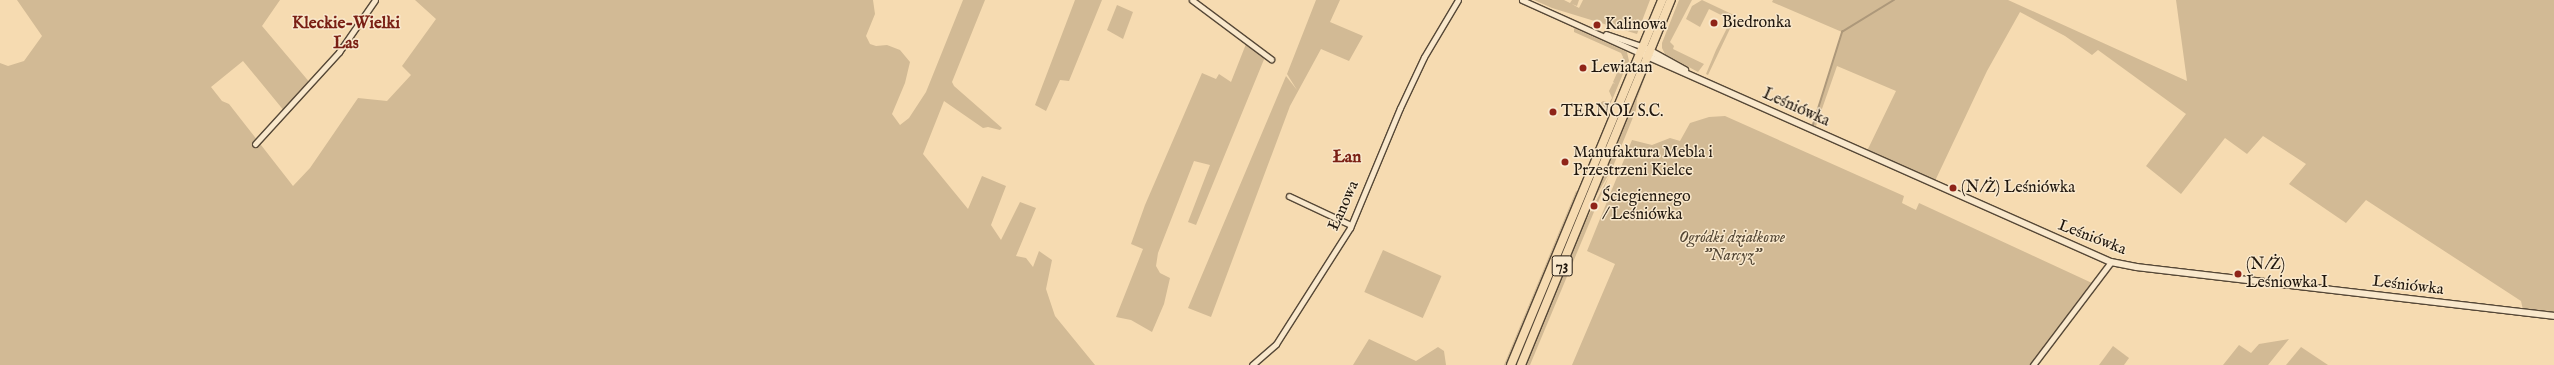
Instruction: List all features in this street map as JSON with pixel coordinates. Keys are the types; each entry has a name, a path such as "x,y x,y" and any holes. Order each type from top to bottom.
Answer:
{"main road":[{"name":"73","path":"1521,365 1645,51 1662,0"},
{"name":"73","path":"1511,365 1645,51 1671,0"}],"street":[{"path":"255,144 339,52 375,0"},
{"path":"1192,0 1270,59"},
{"name":"Łanowa","path":"1252,365 1276,344 1351,225 1397,114 1424,57 1458,0"},
{"path":"1522,0 1645,51"},
{"name":"Leśniówka","path":"1645,51 1698,79 2111,262 2137,267 2554,316"},
{"path":"1289,196 1351,225"},
{"path":"2033,365 2111,262"}],"green space":[{"path":"17,0 280,0 262,26 311,84 285,112 243,61 211,87 222,101 229,104 293,186 310,168 358,98 387,101 411,75 402,66 436,19 415,0 873,0 875,14 866,36 870,44 876,46 887,45 900,50 910,62 905,83 892,114 900,125 909,118 926,92 963,0 985,0 952,82 954,86 1002,128 1000,130 988,127 983,128 944,101 923,154 968,209 982,176 1006,186 991,225 1001,240 1020,202 1036,208 1016,256 1026,258 1033,267 1039,251 1052,260 1046,289 1055,316 1095,365 0,365 0,63 8,66 24,61 42,36"},
{"path":"1075,0 1102,0 1069,81 1060,80 1046,111 1035,105"},
{"path":"1316,0 1340,0 1330,22 1363,36 1349,61 1321,49 1290,106 1211,317 1188,308 1286,76 1297,90 1287,74"},
{"path":"1534,0 1564,0 1570,3 1572,0 1579,0 1577,6 1572,4 1579,8 1583,0 1650,0 1637,34 1552,8"},
{"path":"1679,0 1692,0 1670,42 1674,46 1673,49 1704,64 1698,72 1665,54 1662,48 1662,43"},
{"path":"1702,0 1736,16 1708,75 1706,74 1716,50 1731,20 1709,9 1700,27 1686,19 1692,6"},
{"path":"1773,0 2008,0 2187,81 2176,0 2554,0 2554,314 2523,310 2521,301 2366,200 2346,223 2289,184 2306,164 2263,136 2247,154 2225,138 2181,194 2146,166 2186,114 2098,50 2092,55 2065,36 2020,12 1987,71 1935,181 1867,151 1896,91 1837,66 1816,126 1813,125 1842,32 1772,2"},
{"path":"1117,5 1133,12 1123,39 1107,30"},
{"path":"1574,28 1627,52 1629,61 1628,63 1623,64 1627,64 1610,105 1604,112 1599,109 1599,104 1603,101 1609,103 1612,98 1609,91 1613,83 1615,84 1613,82 1617,73 1621,72 1622,65 1619,69 1622,62 1625,62 1622,61 1623,57 1621,53 1574,32"},
{"path":"1246,44 1265,57 1196,225 1188,222 1210,165 1194,161 1158,253 1156,266 1160,273 1170,278 1164,304 1152,332 1131,320 1116,317 1143,249 1131,244 1145,205 1202,73 1216,79 1219,74 1231,82"},
{"path":"1639,65 1518,365 1514,365"},
{"path":"1648,69 1637,99 1636,110 1612,169 1596,196"},
{"name":"Ogródki działkowe \"Narcyz\"","path":"1725,116 1904,196 1902,203 1916,210 1919,203 2092,283 2031,365 1572,365 1615,264 1587,251 1632,140 1652,145 1670,138 1680,141 1690,123 1709,117"},
{"path":"1609,176 1530,365 1526,365 1582,228"},
{"path":"1576,191 1578,192 1576,197 1506,365 1504,365"},
{"path":"1383,250 1441,276 1423,318 1364,292"},
{"path":"1369,339 1416,361 1438,347 1444,351 1446,365 1353,365"},
{"path":"2289,339 2268,365 2223,365 2239,345 2251,353 2259,344"},
{"path":"2113,346 2129,358 2124,365 2099,365"},
{"path":"2301,347 2328,365 2286,365"}],"waterway":[{"path":"1812,128 1842,32 1894,0"}],"place":[{"name":"Biedronka","path":"1714,23"},
{"name":"Kalinowa","path":"1597,25"},
{"name":"Lewiatan","path":"1583,68"},
{"name":"TERNOL S.C.","path":"1553,112"},
{"name":"Manufaktura Mebla i Przestrzeni Kielce","path":"1565,162"},
{"name":"(N/Ż) Leśniówka","path":"1953,188"},
{"name":"Ściegiennego / Leśniówka","path":"1594,206"},
{"name":"(N/Ż) Leśniowka I","path":"2238,274"}],"district":[{"name":"Kleckie-Wielki Las","path":"346,34"},
{"name":"Łan","path":"1347,158"}]}
